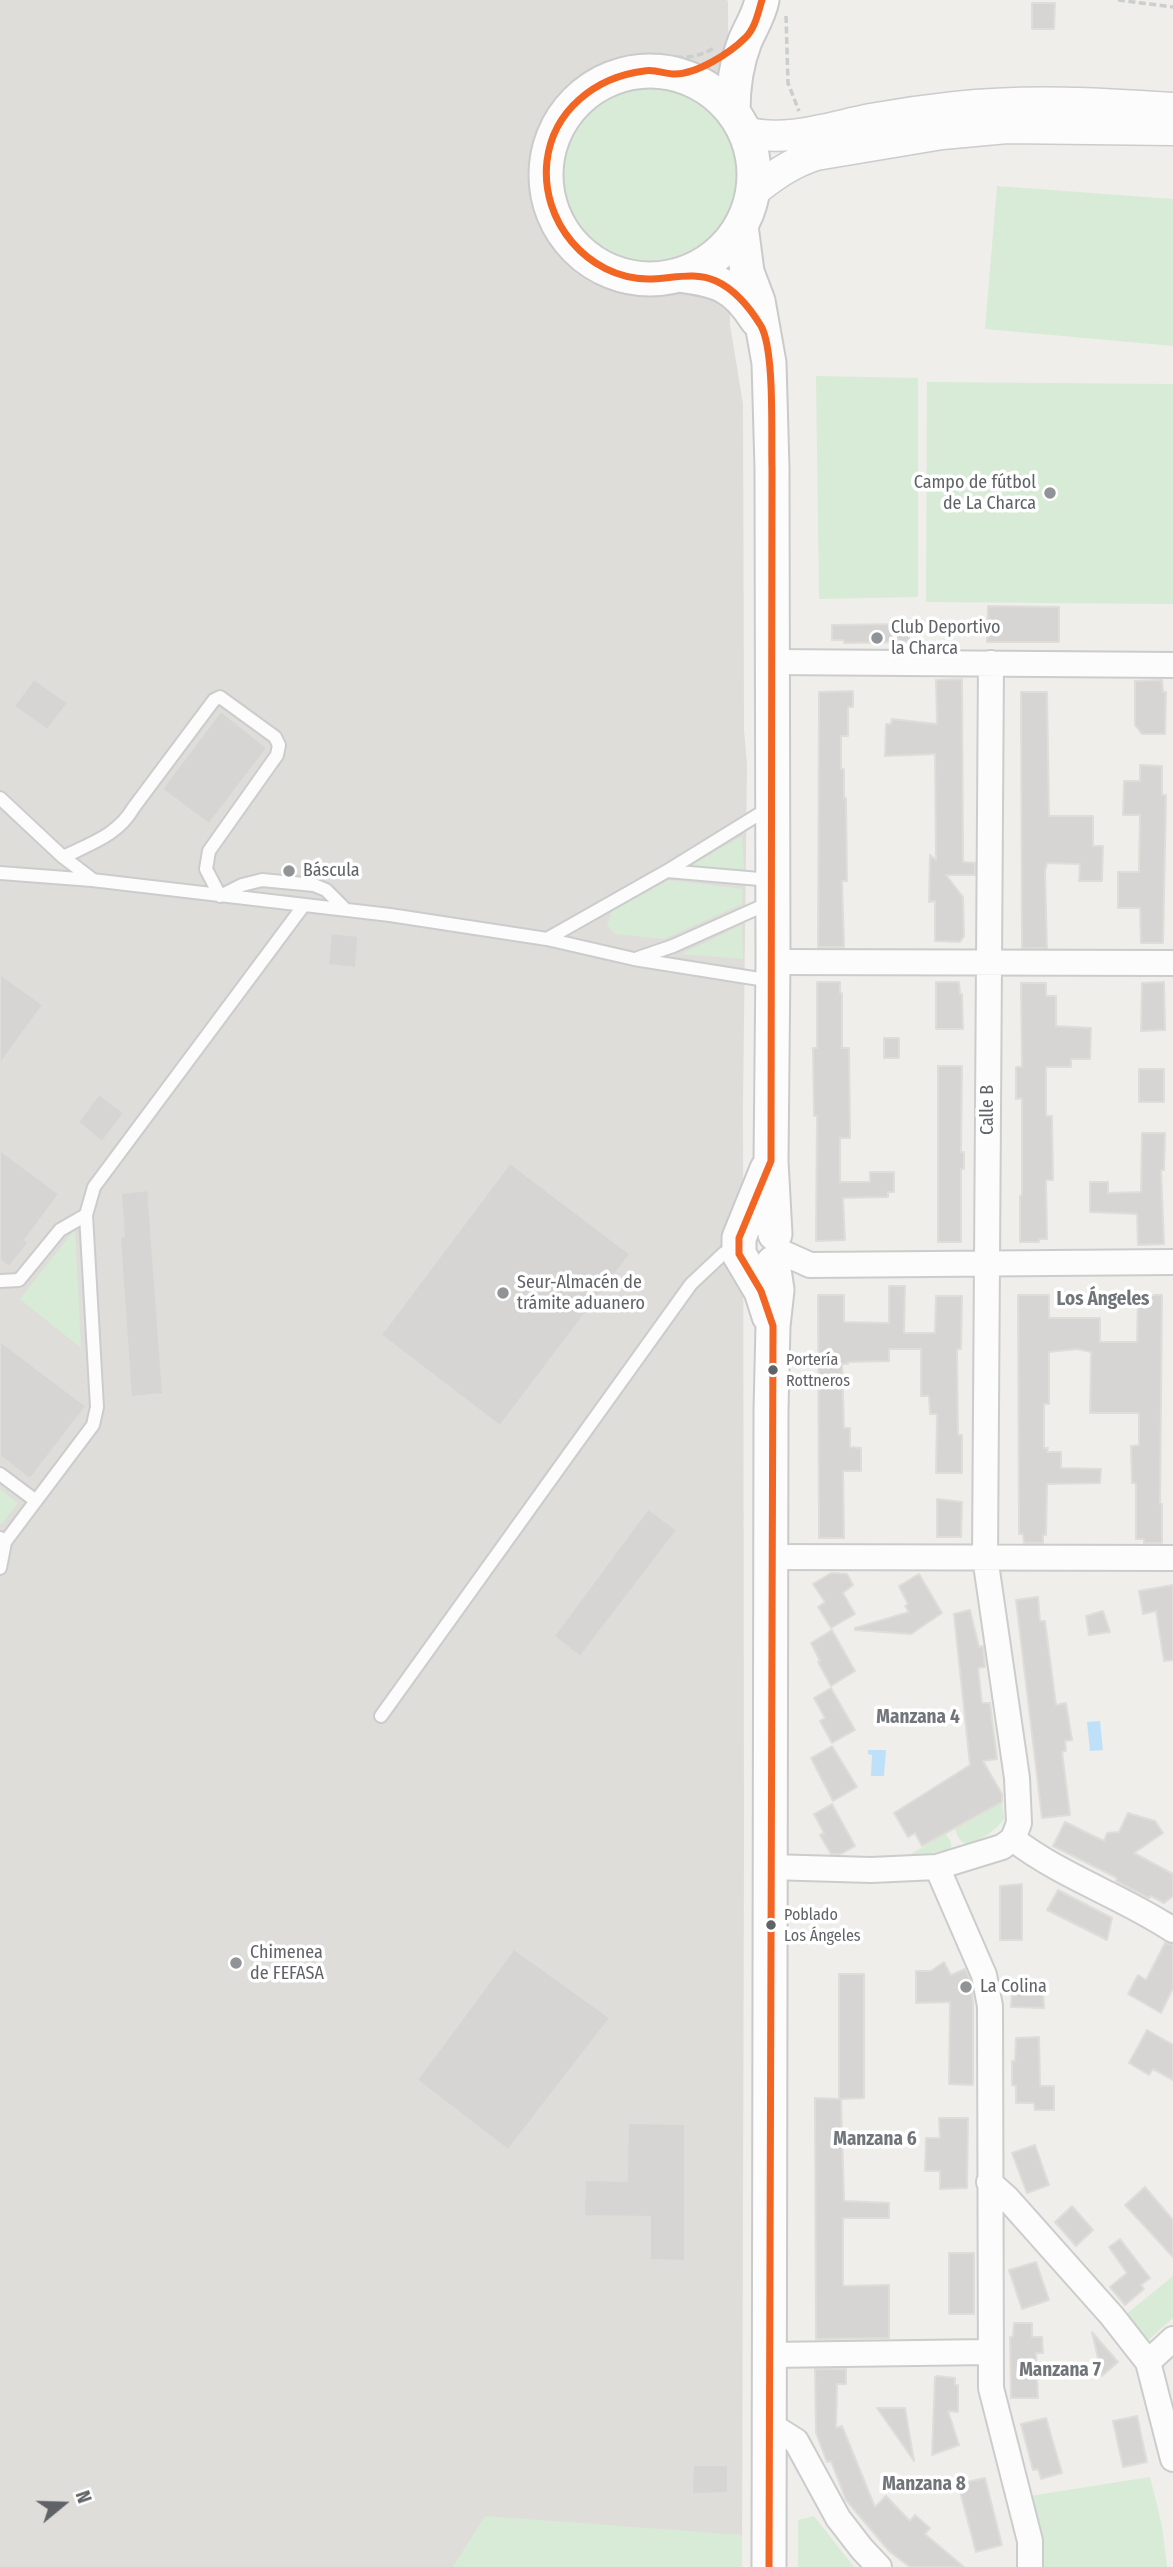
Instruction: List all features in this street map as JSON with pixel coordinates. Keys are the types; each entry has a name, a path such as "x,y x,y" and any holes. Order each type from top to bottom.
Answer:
{"main road":[{"path":"677,74 702,68 732,40 755,24 774,4"},
{"path":"673,284 724,248 741,226 753,192 753,162 739,121 732,40"},
{"path":"739,121 708,88 677,74 648,70 619,75 592,88 570,107 555,132 547,160 547,190 556,218 572,243 594,262 621,275 673,284 714,280 731,289 746,303 762,328"},
{"path":"741,226 747,272 758,301 769,363 770,402 773,890 771,1161 759,1249 761,1291 773,1326 783,1556 770,1867 769,2567"}],"street":[{"path":"739,121 758,135 785,137 895,115 960,107 1035,103 1173,108"},
{"path":"753,192 777,172 796,161 816,155 942,134 1031,127 1173,130"},
{"path":"772,662 1173,664"},
{"name":"Calle B","path":"991,663 985,1557 1017,1778 1019,1823 1013,1839"},
{"path":"773,972 989,963 1173,963"},
{"path":"759,1249 810,1265 1173,1262"},
{"path":"783,1556 1173,1558"},
{"path":"770,1867 871,1870 937,1867 1002,1847 1013,1839 1043,1861 1173,1930"},
{"path":"937,1867 984,1975 990,2006 990,2388 1030,2541 1030,2567"},
{"path":"989,2182 1007,2198 1112,2316 1148,2361 1173,2459"},
{"path":"1148,2361 1173,2339"},
{"path":"769,2355 990,2352"},
{"path":"769,2424 796,2441 838,2518 879,2567"}],"lane":[{"path":"63,857 106,836 125,823 214,700 220,697 275,737 279,744 277,755 209,851 206,869 220,896"},
{"path":"0,798 63,857 92,880"},
{"path":"547,939 667,871 772,806"},
{"path":"667,871 773,890"},
{"path":"0,873 92,880 345,909 547,939 634,959 773,972"},
{"path":"220,896 262,880 326,890 345,909"},
{"path":"634,959 673,946 773,890"},
{"path":"0,1568 3,1540 36,1502 93,1425 97,1407 86,1215 94,1187 304,905"},
{"path":"0,1281 19,1280 60,1230 86,1215"},
{"path":"381,1716 691,1284 723,1253 759,1249"},
{"path":"0,1474 36,1502"}],"path":[{"path":"1118,0 1173,7"},
{"path":"774,4 788,83 802,119"},
{"path":"673,284 645,294 623,291 579,271 559,253 537,215 530,173 531,158 541,126 552,107 573,83 601,67 629,58 655,56 687,59 732,40"}],"shaded area":[{"path":"0,0 728,2 730,325 743,404 744,730 747,765 743,1104 742,2567 0,2567"}],"green space":[{"path":"647,85 682,91 711,111 731,140 737,175 731,210 711,239 682,259 647,265 612,259 583,239 563,210 557,175 563,140 583,111 612,91"},
{"path":"997,186 1173,199 1173,346 985,329"},
{"path":"816,376 918,378 918,597 819,599"},
{"name":"Campo de fútbol de La Charca","path":"927,382 1173,384 1173,604 926,602"},
{"path":"742,836 744,871 691,866"},
{"path":"669,880 743,889 742,904 664,939 615,934 607,925 612,911"},
{"path":"742,925 743,959 681,954"},
{"path":"75,1229 81,1348 20,1299"},
{"path":"0,1489 18,1503 2,1524 0,1523"},
{"path":"1002,1803 1004,1819 992,1831 970,1843 960,1839 955,1829"},
{"path":"946,1834 951,1842 951,1849 902,1859"},
{"path":"1173,2276 1173,2318 1146,2342 1124,2316"},
{"path":"1150,2477 1162,2526 1167,2567 1042,2567 1030,2496"},
{"path":"485,2516 742,2535 742,2567 453,2567"},
{"path":"814,2516 854,2567 798,2567 798,2520"}],"water":[{"path":"1100,1721 1103,1750 1090,1751 1087,1722"},
{"path":"868,1750 886,1750 884,1776 871,1776 872,1755 868,1754"}],"building":[{"path":"1032,3 1055,3 1054,29 1032,29"},
{"path":"988,606 1059,607 1059,642 987,642"},
{"path":"909,624 909,642 844,643 844,640 832,640 832,625"},
{"path":"34,679 68,703 47,730 14,706"},
{"path":"962,679 963,862 975,863 975,875 946,875 963,897 964,936 960,942 935,941 935,901 929,902 930,855 936,860 935,754 885,756 886,724 891,724 892,719 937,724 936,680"},
{"path":"1162,680 1163,692 1166,692 1165,734 1142,734 1135,725 1135,681"},
{"path":"853,691 853,707 848,707 848,736 841,736 841,769 844,769 846,798 847,881 842,881 844,947 818,947 819,692"},
{"path":"1021,692 1047,692 1049,816 1093,816 1093,846 1103,846 1102,881 1079,881 1080,864 1047,863 1047,948 1022,948"},
{"path":"221,711 267,748 209,824 162,789"},
{"path":"1140,765 1162,766 1162,795 1166,795 1163,943 1141,943 1140,908 1118,908 1118,872 1139,872 1140,815 1123,815 1124,781 1140,781"},
{"path":"331,933 358,936 356,968 328,965"},
{"path":"0,974 43,1005 0,1064"},
{"path":"817,982 840,982 842,1048 849,1048 850,1138 840,1138 840,1182 870,1182 870,1172 894,1172 894,1192 888,1192 888,1197 843,1198 845,1240 816,1241 817,1116 814,1116 813,1048 817,1048"},
{"path":"936,982 959,982 963,1029 936,1029"},
{"path":"1164,982 1165,1030 1141,1031 1142,983"},
{"path":"1021,983 1046,983 1046,996 1056,996 1056,1026 1091,1028 1090,1059 1071,1059 1071,1067 1046,1067 1046,1116 1052,1116 1053,1180 1046,1180 1047,1239 1039,1239 1039,1242 1020,1242 1022,1098 1016,1099 1016,1067 1022,1067"},
{"path":"884,1038 899,1038 899,1058 884,1058"},
{"path":"938,1066 962,1066 961,1152 964,1152 964,1169 961,1169 961,1242 938,1242"},
{"path":"1139,1069 1164,1069 1164,1102 1139,1102"},
{"path":"99,1094 124,1113 102,1142 78,1122"},
{"path":"1142,1133 1165,1133 1164,1170 1161,1170 1164,1244 1138,1245 1137,1214 1090,1212 1090,1182 1108,1182 1108,1193 1141,1192"},
{"path":"0,1150 59,1194 25,1240 29,1242 9,1267 0,1260"},
{"path":"510,1163 630,1254 500,1426 381,1335"},
{"path":"148,1190 163,1394 131,1397 120,1237 124,1236 121,1193"},
{"path":"889,1286 905,1286 904,1333 935,1333 936,1296 962,1296 961,1349 957,1349 958,1435 962,1435 962,1473 936,1473 937,1414 930,1414 929,1396 921,1396 921,1349 889,1349 889,1361 842,1364 844,1428 850,1428 850,1447 861,1448 861,1471 843,1471 844,1538 819,1538 818,1295 844,1295 844,1322 889,1323"},
{"path":"1018,1295 1049,1295 1049,1318 1100,1318 1100,1342 1137,1342 1138,1295 1162,1295 1162,1543 1144,1543 1144,1539 1136,1539 1136,1483 1132,1483 1131,1446 1139,1445 1139,1413 1090,1413 1091,1352 1077,1349 1049,1352 1049,1404 1044,1404 1044,1448 1048,1448 1047,1452 1061,1452 1061,1468 1101,1469 1100,1483 1047,1484 1046,1535 1043,1535 1043,1543 1024,1543 1023,1534 1019,1534"},
{"path":"0,1341 86,1406 30,1479 0,1456"},
{"path":"937,1499 962,1502 961,1537 937,1537"},
{"path":"648,1509 677,1530 580,1657 554,1636"},
{"path":"831,1573 847,1574 853,1585 843,1593 855,1614 831,1628 818,1607 825,1602 813,1584"},
{"path":"919,1574 942,1613 911,1634 855,1630 909,1612 899,1586"},
{"path":"1173,1585 1173,1660 1164,1661 1156,1611 1143,1614 1139,1591"},
{"path":"1038,1597 1040,1621 1045,1621 1056,1705 1066,1703 1072,1740 1065,1741 1066,1751 1062,1752 1070,1815 1042,1818 1016,1600"},
{"path":"970,1610 979,1647 983,1646 985,1667 978,1668 982,1703 990,1703 997,1759 983,1761 1002,1794 1002,1802 922,1846 915,1833 908,1837 894,1813 970,1765 954,1614"},
{"path":"1103,1611 1110,1632 1089,1635 1086,1616"},
{"path":"832,1630 855,1671 831,1686 811,1643"},
{"path":"831,1688 855,1730 832,1743 820,1721 825,1718 814,1698"},
{"path":"832,1746 857,1787 833,1801 811,1758"},
{"path":"832,1804 855,1846 841,1854 831,1854 820,1835 824,1833 814,1814"},
{"path":"1128,1813 1155,1821 1163,1833 1134,1853 1173,1874 1173,1896 1164,1903 1151,1896 1149,1898 1116,1881 1117,1878 1053,1846 1065,1822 1104,1841 1107,1833 1119,1832"},
{"path":"1022,1884 1022,1940 1000,1940 1000,1886"},
{"path":"1058,1890 1112,1918 1107,1940 1047,1910"},
{"path":"1165,1943 1173,1945 1173,1988 1161,2013 1128,1994 1138,1975 1146,1980"},
{"path":"514,1949 610,2018 508,2150 417,2080"},
{"path":"944,1962 951,1975 965,1969 970,1979 973,2002 973,2085 949,2084 950,2002 916,2003 916,1971 931,1971"},
{"path":"839,1974 864,1974 864,2098 841,2099 844,2201 889,2203 889,2218 843,2218 843,2286 889,2285 889,2338 816,2339 815,2098 839,2099"},
{"path":"1012,1990 1043,1991 1044,2008 1011,2007"},
{"path":"1147,2030 1173,2045 1173,2080 1153,2069 1149,2075 1129,2063"},
{"path":"1039,2037 1040,2086 1054,2086 1054,2110 1035,2110 1034,2103 1016,2103 1016,2086 1012,2085 1016,2038"},
{"path":"939,2118 968,2118 967,2188 940,2189 940,2171 925,2171 926,2138 940,2138"},
{"path":"628,2123 685,2124 685,2261 650,2260 650,2217 584,2216 585,2180 627,2181"},
{"path":"1035,2145 1049,2185 1027,2193 1012,2153"},
{"path":"1145,2187 1173,2220 1173,2257 1125,2205"},
{"path":"1072,2206 1093,2230 1076,2246 1055,2222"},
{"path":"1120,2239 1150,2278 1141,2285 1144,2289 1125,2305 1110,2287 1127,2273 1109,2247"},
{"path":"949,2253 974,2253 974,2314 949,2314"},
{"path":"1036,2262 1049,2300 1022,2309 1009,2270"},
{"path":"1014,2323 1032,2323 1032,2337 1042,2337 1043,2353 1036,2353 1038,2398 1011,2398 1010,2337 1013,2337"},
{"path":"1092,2332 1118,2362 1102,2376"},
{"path":"815,2369 846,2369 846,2384 837,2384 836,2428 842,2426 875,2507 886,2496 910,2521 915,2515 930,2528 925,2534 964,2567 910,2567 889,2551 846,2500 831,2461 827,2462 816,2433"},
{"path":"935,2377 955,2378 955,2385 958,2385 958,2412 948,2411 959,2445 932,2455"},
{"path":"877,2408 905,2408 914,2461"},
{"path":"1137,2416 1147,2462 1123,2467 1113,2421"},
{"path":"1046,2418 1062,2473 1041,2479 1038,2469 1033,2470 1021,2424"},
{"path":"693,2465 728,2465 728,2493 692,2494"},
{"path":"985,2478 1002,2545 976,2552 958,2484"}],"transit line":[{"path":"762,0 748,34 739,44 713,62 684,73 648,71 626,74 609,80 580,99 558,126 551,143 547,161 547,183 551,205 572,242 587,257 606,269 626,276 648,279 699,276 716,281 736,294 761,326 770,373 771,1161 739,1238 739,1254 761,1291 773,1326 769,2567"}],"place":[{"name":"Campo de fútbol de La Charca","path":"1050,493"},
{"name":"Club Deportivo la Charca","path":"877,638"},
{"name":"Báscula","path":"289,871"},
{"name":"Seur-Almacén de trámite aduanero","path":"503,1293"},
{"name":"Portería Rottneros","path":"773,1370"},
{"name":"Poblado Los Ángeles","path":"771,1925"},
{"name":"Chimenea de FEFASA","path":"236,1963"},
{"name":"La Colina","path":"966,1987"}],"district":[{"name":"Los Ángeles","path":"1103,1300"},
{"name":"Manzana 4","path":"918,1718"},
{"name":"Manzana 6","path":"875,2140"},
{"name":"Manzana 7","path":"1060,2371"},
{"name":"Manzana 8","path":"924,2485"}]}
